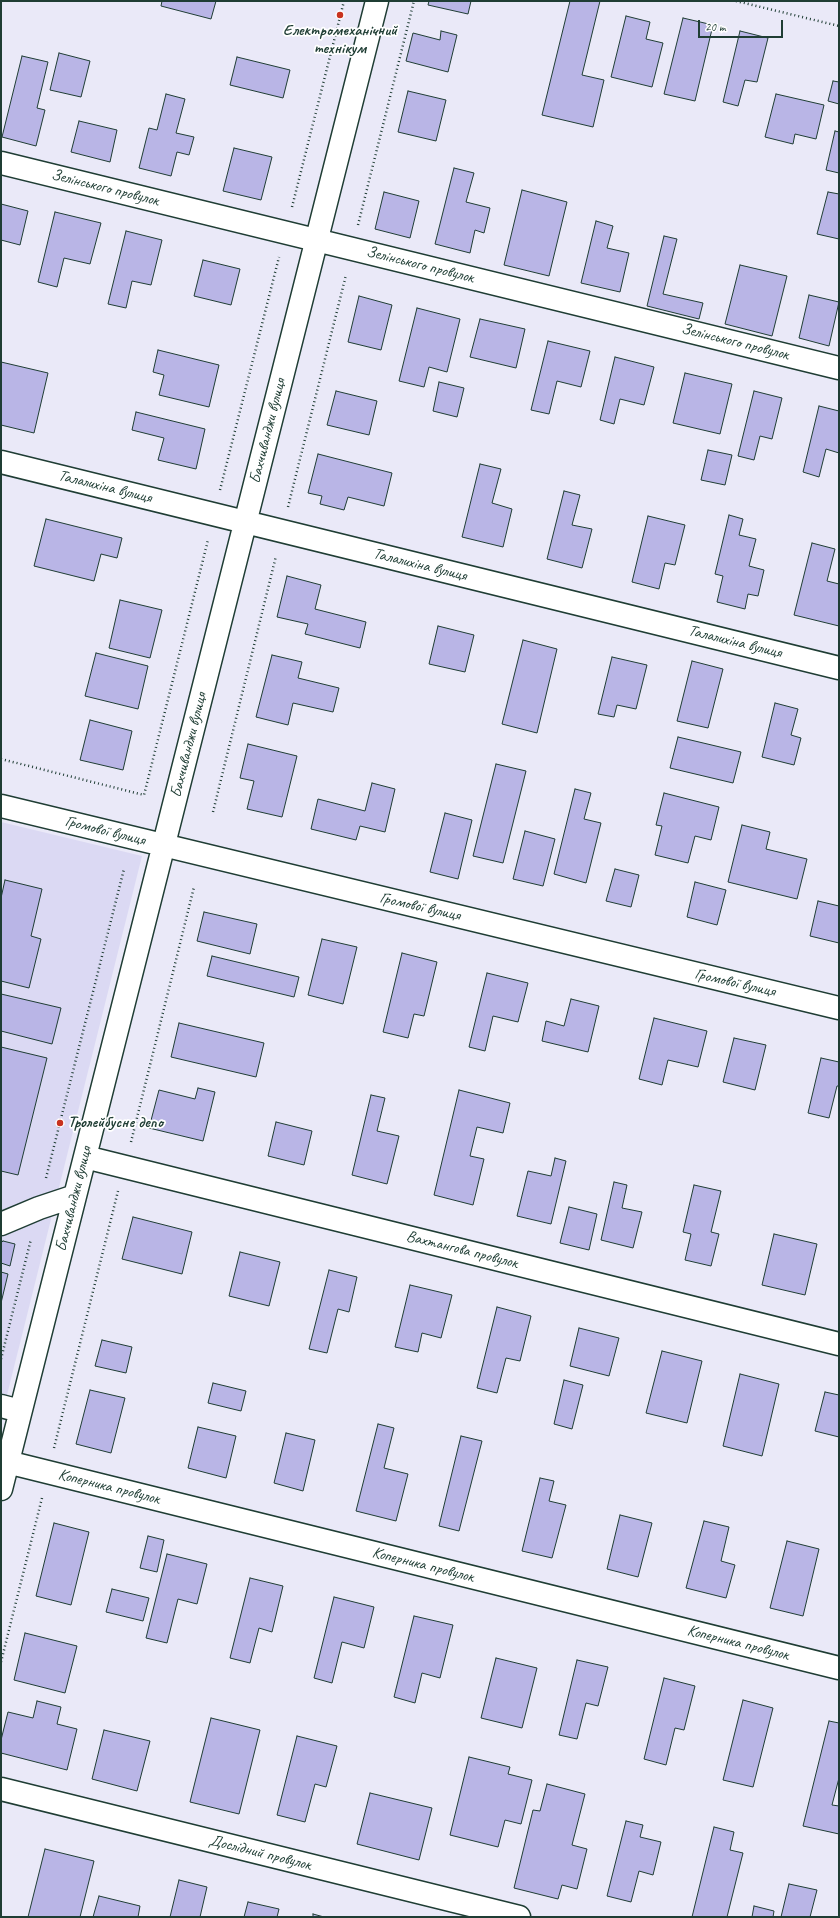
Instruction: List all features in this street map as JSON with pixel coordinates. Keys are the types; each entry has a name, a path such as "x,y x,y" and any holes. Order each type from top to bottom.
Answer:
{"street":[{"name":"Бахчиванджи вулиця","path":"1,1488 8,1462 11,1409 75,1196 377,1"},
{"name":"Зелінського провулок","path":"1,163 839,368"},
{"name":"Талалихіна вулиця","path":"1,462 839,668"},
{"name":"Громової вулиця","path":"1,806 839,1008"},
{"name":"Вахтангова провулок","path":"85,1156 839,1344"},
{"path":"1,1224 39,1208 75,1196"},
{"name":"Коперника провулок","path":"8,1462 839,1668"},
{"name":"Дослідний провулок","path":"1,1789 519,1917"}],"path":[{"path":"1,759 144,794 344,1"},
{"path":"213,812 414,1"},
{"path":"736,1 839,26"},
{"path":"1,1359 124,869"},
{"path":"1,1662 194,887"}],"shaded area":[{"path":"1,822 142,856 1,1419"}],"building":[{"path":"162,1 216,1 211,19 161,6"},
{"path":"429,1 471,1 468,14 428,5"},
{"path":"570,1 600,1 582,75 604,80 593,127 542,115"},
{"path":"626,16 650,22 646,39 663,43 652,87 611,77"},
{"path":"683,18 713,25 695,101 664,94"},
{"path":"441,31 457,35 448,72 406,61 413,33 440,40"},
{"path":"740,31 768,38 757,82 745,80 738,106 723,102"},
{"path":"59,53 90,61 81,97 50,90"},
{"path":"22,56 48,62 37,108 45,110 36,146 2,137"},
{"path":"237,57 290,70 283,98 230,85"},
{"path":"833,81 839,82 839,104 828,101"},
{"path":"408,91 446,100 436,141 398,132"},
{"path":"166,94 185,99 176,133 194,137 189,155 177,152 171,176 139,168 149,128 157,130"},
{"path":"776,94 824,105 816,139 795,134 793,144 765,137"},
{"path":"79,121 117,130 110,162 71,152"},
{"path":"835,131 839,132 839,173 826,170"},
{"path":"234,148 272,157 261,200 223,191"},
{"path":"454,168 474,173 466,202 490,208 484,233 475,230 470,253 435,244"},
{"path":"522,190 567,202 549,276 504,265"},
{"path":"384,192 419,201 410,238 375,229"},
{"path":"828,192 839,194 839,239 817,234"},
{"path":"1,204 28,211 20,245 1,240"},
{"path":"55,212 101,223 90,264 64,258 57,287 38,282"},
{"path":"596,221 613,226 607,248 629,253 620,292 581,283"},
{"path":"126,231 162,240 151,285 132,281 126,308 108,304"},
{"path":"664,236 677,239 663,294 703,303 699,319 647,306"},
{"path":"203,260 240,269 231,305 194,296"},
{"path":"740,265 787,276 772,336 725,324"},
{"path":"809,295 839,302 829,346 799,338"},
{"path":"359,296 392,305 381,350 348,342"},
{"path":"417,308 460,319 447,372 429,367 424,387 399,381"},
{"path":"480,319 525,329 516,368 470,357"},
{"path":"548,341 590,351 581,387 557,381 549,414 531,410"},
{"path":"158,350 219,365 209,407 159,395 164,375 153,372"},
{"path":"615,357 654,367 644,405 620,399 614,424 600,420"},
{"path":"1,362 48,373 34,433 1,425"},
{"path":"685,373 732,384 720,434 673,423"},
{"path":"439,382 464,388 457,417 433,411"},
{"path":"336,391 377,401 369,435 327,425"},
{"path":"754,391 782,398 772,439 760,436 754,460 738,456"},
{"path":"819,406 839,411 839,453 826,449 819,477 803,472"},
{"path":"136,412 205,429 196,469 158,460 164,438 132,430"},
{"path":"708,450 732,455 725,485 701,480"},
{"path":"318,454 392,473 384,506 348,497 344,510 320,504 322,496 308,493"},
{"path":"480,464 501,469 492,503 512,509 503,547 462,537"},
{"path":"564,491 580,495 572,525 592,529 582,568 547,559"},
{"path":"729,515 743,519 739,535 756,539 749,566 764,570 758,596 748,594 745,609 717,602 723,576 715,574"},
{"path":"648,516 685,525 675,565 665,563 659,589 632,582"},
{"path":"46,519 122,538 117,558 101,554 94,581 34,566"},
{"path":"812,543 835,549 827,581 839,584 839,626 794,615"},
{"path":"287,576 321,585 315,609 366,622 360,648 305,634 308,624 277,617"},
{"path":"120,600 162,610 150,658 109,648"},
{"path":"438,626 474,635 465,672 429,664"},
{"path":"523,640 557,649 537,733 502,724"},
{"path":"96,653 148,666 138,709 85,696"},
{"path":"272,655 302,662 298,678 339,688 333,712 293,703 288,725 256,717"},
{"path":"612,657 647,665 636,709 617,705 614,717 598,714"},
{"path":"692,661 723,669 708,728 677,721"},
{"path":"775,703 798,709 791,735 801,738 794,765 762,757"},
{"path":"90,720 132,731 123,770 80,760"},
{"path":"678,737 741,752 733,783 670,768"},
{"path":"248,744 297,756 282,817 247,809 254,781 240,778"},
{"path":"496,764 526,771 503,863 473,856"},
{"path":"372,783 395,789 385,832 360,826 356,840 311,829 318,799 365,811"},
{"path":"575,789 591,793 584,819 601,823 586,883 554,874"},
{"path":"664,793 719,807 711,840 695,836 688,863 655,855 662,826 656,825"},
{"path":"445,813 472,820 458,879 430,872"},
{"path":"742,825 770,832 766,849 807,859 797,899 728,882"},
{"path":"525,831 555,839 543,886 513,879"},
{"path":"615,869 639,875 631,907 606,901"},
{"path":"5,880 42,889 31,936 41,939 29,988 1,981 1,898"},
{"path":"695,882 726,890 717,925 687,917"},
{"path":"818,901 839,906 839,943 810,936"},
{"path":"204,912 257,924 250,954 197,941"},
{"path":"322,939 357,947 343,1004 308,995"},
{"path":"402,953 437,962 424,1016 414,1014 408,1038 383,1032"},
{"path":"212,956 299,977 294,997 207,976"},
{"path":"487,973 528,983 518,1022 493,1016 485,1051 469,1047"},
{"path":"1,994 61,1008 52,1044 1,1031"},
{"path":"571,999 599,1006 588,1052 542,1041 546,1021 564,1026"},
{"path":"654,1018 707,1031 698,1067 668,1060 662,1085 639,1079"},
{"path":"179,1023 264,1043 256,1077 171,1057"},
{"path":"734,1038 766,1045 755,1090 723,1082"},
{"path":"1,1047 47,1058 18,1175 1,1171"},
{"path":"821,1058 839,1062 839,1086 837,1086 829,1118 808,1113"},
{"path":"198,1088 215,1092 203,1141 149,1128 159,1090 195,1099"},
{"path":"459,1090 510,1103 503,1133 477,1127 470,1156 484,1159 473,1205 434,1195"},
{"path":"371,1095 385,1098 377,1131 399,1136 387,1184 352,1175"},
{"path":"276,1122 312,1131 304,1165 268,1156"},
{"path":"555,1158 566,1161 551,1224 517,1216 528,1171 551,1176"},
{"path":"614,1182 627,1185 622,1208 642,1212 633,1248 601,1240"},
{"path":"694,1185 721,1191 711,1232 719,1234 711,1266 685,1260 691,1234 683,1232"},
{"path":"569,1207 597,1214 589,1250 560,1243"},
{"path":"133,1217 192,1232 182,1274 122,1259"},
{"path":"774,1234 817,1244 805,1295 762,1285"},
{"path":"3,1241 15,1244 10,1266 1,1263 1,1243"},
{"path":"240,1252 280,1262 269,1306 229,1296"},
{"path":"329,1270 357,1277 349,1312 338,1309 327,1353 309,1349"},
{"path":"1,1272 8,1274 1,1303"},
{"path":"410,1285 452,1295 441,1338 422,1333 418,1352 395,1347"},
{"path":"497,1307 531,1316 520,1361 506,1358 497,1393 477,1388"},
{"path":"579,1328 619,1338 609,1376 570,1366"},
{"path":"102,1340 132,1347 126,1373 95,1366"},
{"path":"662,1351 702,1361 687,1423 646,1413"},
{"path":"740,1374 779,1384 762,1456 723,1446"},
{"path":"564,1380 583,1385 572,1429 554,1424"},
{"path":"213,1383 246,1391 241,1411 208,1403"},
{"path":"90,1390 125,1398 111,1453 76,1444"},
{"path":"825,1392 839,1395 839,1437 815,1431"},
{"path":"378,1424 394,1428 384,1468 408,1474 396,1521 356,1511"},
{"path":"198,1427 236,1436 226,1478 188,1468"},
{"path":"286,1433 315,1440 303,1491 274,1483"},
{"path":"461,1436 482,1441 459,1531 439,1526"},
{"path":"540,1478 554,1481 549,1501 566,1505 552,1558 522,1551"},
{"path":"620,1515 652,1523 638,1577 607,1569"},
{"path":"704,1521 729,1527 721,1561 735,1565 726,1598 686,1588"},
{"path":"54,1523 89,1532 71,1605 36,1596"},
{"path":"148,1536 164,1540 157,1572 140,1568"},
{"path":"787,1541 819,1549 803,1616 770,1608"},
{"path":"167,1554 207,1564 197,1604 178,1599 167,1643 146,1638"},
{"path":"250,1578 283,1586 272,1632 259,1628 250,1663 230,1658"},
{"path":"112,1589 149,1598 143,1621 106,1612"},
{"path":"334,1597 374,1607 364,1648 342,1642 332,1683 314,1678"},
{"path":"414,1616 453,1625 440,1678 422,1673 415,1703 394,1697"},
{"path":"25,1633 77,1646 65,1693 14,1680"},
{"path":"496,1658 537,1668 522,1728 481,1718"},
{"path":"577,1660 608,1667 598,1706 586,1703 577,1739 559,1735"},
{"path":"664,1678 695,1686 684,1730 675,1728 666,1765 644,1759"},
{"path":"743,1700 773,1708 753,1787 723,1780"},
{"path":"37,1701 61,1707 57,1724 77,1729 67,1770 1,1753 1,1740 8,1712 33,1718"},
{"path":"211,1718 260,1730 239,1814 190,1802"},
{"path":"829,1721 839,1723 839,1778 832,1805 839,1806 839,1834 803,1826"},
{"path":"104,1730 150,1741 137,1791 92,1779"},
{"path":"297,1736 337,1746 326,1787 315,1784 305,1822 277,1815"},
{"path":"469,1757 510,1767 508,1774 532,1780 521,1824 505,1820 498,1847 450,1835"},
{"path":"547,1784 585,1794 572,1845 587,1849 577,1889 562,1885 558,1899 514,1888 533,1810 540,1811"},
{"path":"370,1793 432,1808 419,1860 357,1844"},
{"path":"626,1821 643,1825 640,1837 661,1842 653,1875 639,1871 631,1902 607,1896"},
{"path":"714,1827 734,1832 730,1850 743,1853 727,1917 692,1917"},
{"path":"45,1849 94,1861 80,1917 28,1917"},
{"path":"179,1880 207,1887 200,1917 170,1917"},
{"path":"789,1884 817,1890 810,1917 781,1917"},
{"path":"99,1896 140,1906 138,1917 93,1917"},
{"path":"248,1902 279,1909 277,1917 244,1917"},
{"path":"754,1906 774,1911 773,1917 752,1917"},
{"path":"313,1914 324,1917 313,1917"}],"place":[{"name":"Електромеханічний технікум","path":"340,15"},
{"name":"Тролейбусне депо","path":"60,1123"}]}
